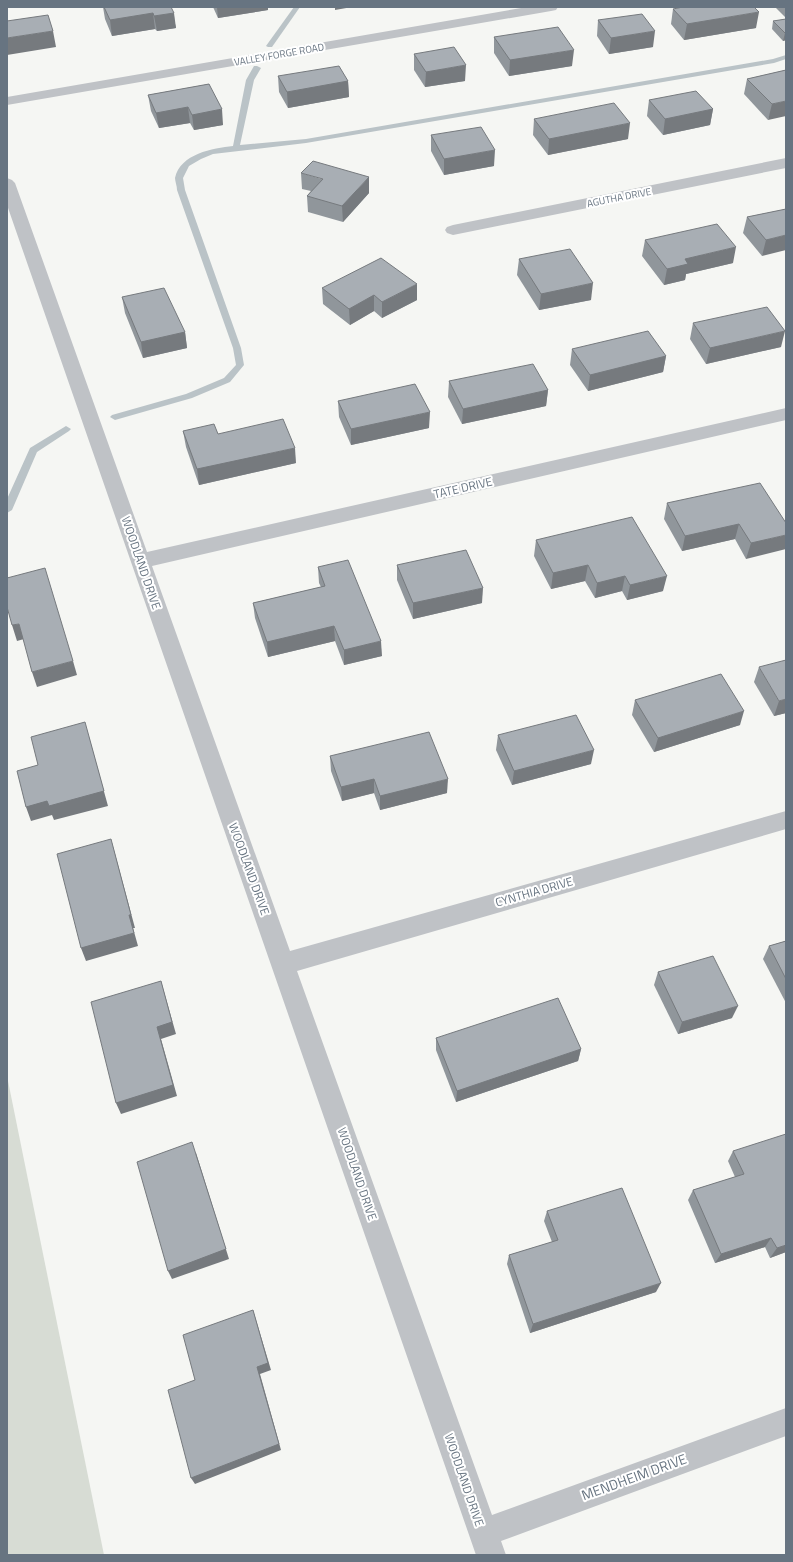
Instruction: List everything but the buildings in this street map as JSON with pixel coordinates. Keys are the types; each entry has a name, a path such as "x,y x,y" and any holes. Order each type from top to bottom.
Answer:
{"street":[{"name":"VALLEY FORGE ROAD","path":"7,101 551,7"},
{"name":"AGUTHA DRIVE","path":"453,230 786,163"},
{"name":"WOODLAND DRIVE","path":"7,183 487,1544"},
{"name":"TATE DRIVE","path":"141,561 786,414"},
{"name":"CYNTHIA DRIVE","path":"283,964 786,820"},
{"name":"MENDHEIM DRIVE","path":"487,1544 786,1422"}],"shaded area":[{"path":"7,1076 104,1555 7,1555"}],"waterway":[{"path":"270,46 297,7"},
{"path":"115,417 189,396 227,380 240,365 237,348 181,190 179,178 186,165 198,157 211,152 227,149 306,141 774,61 786,57"},
{"path":"236,148 250,80 257,68"},
{"path":"7,510 33,450 66,429"}]}
